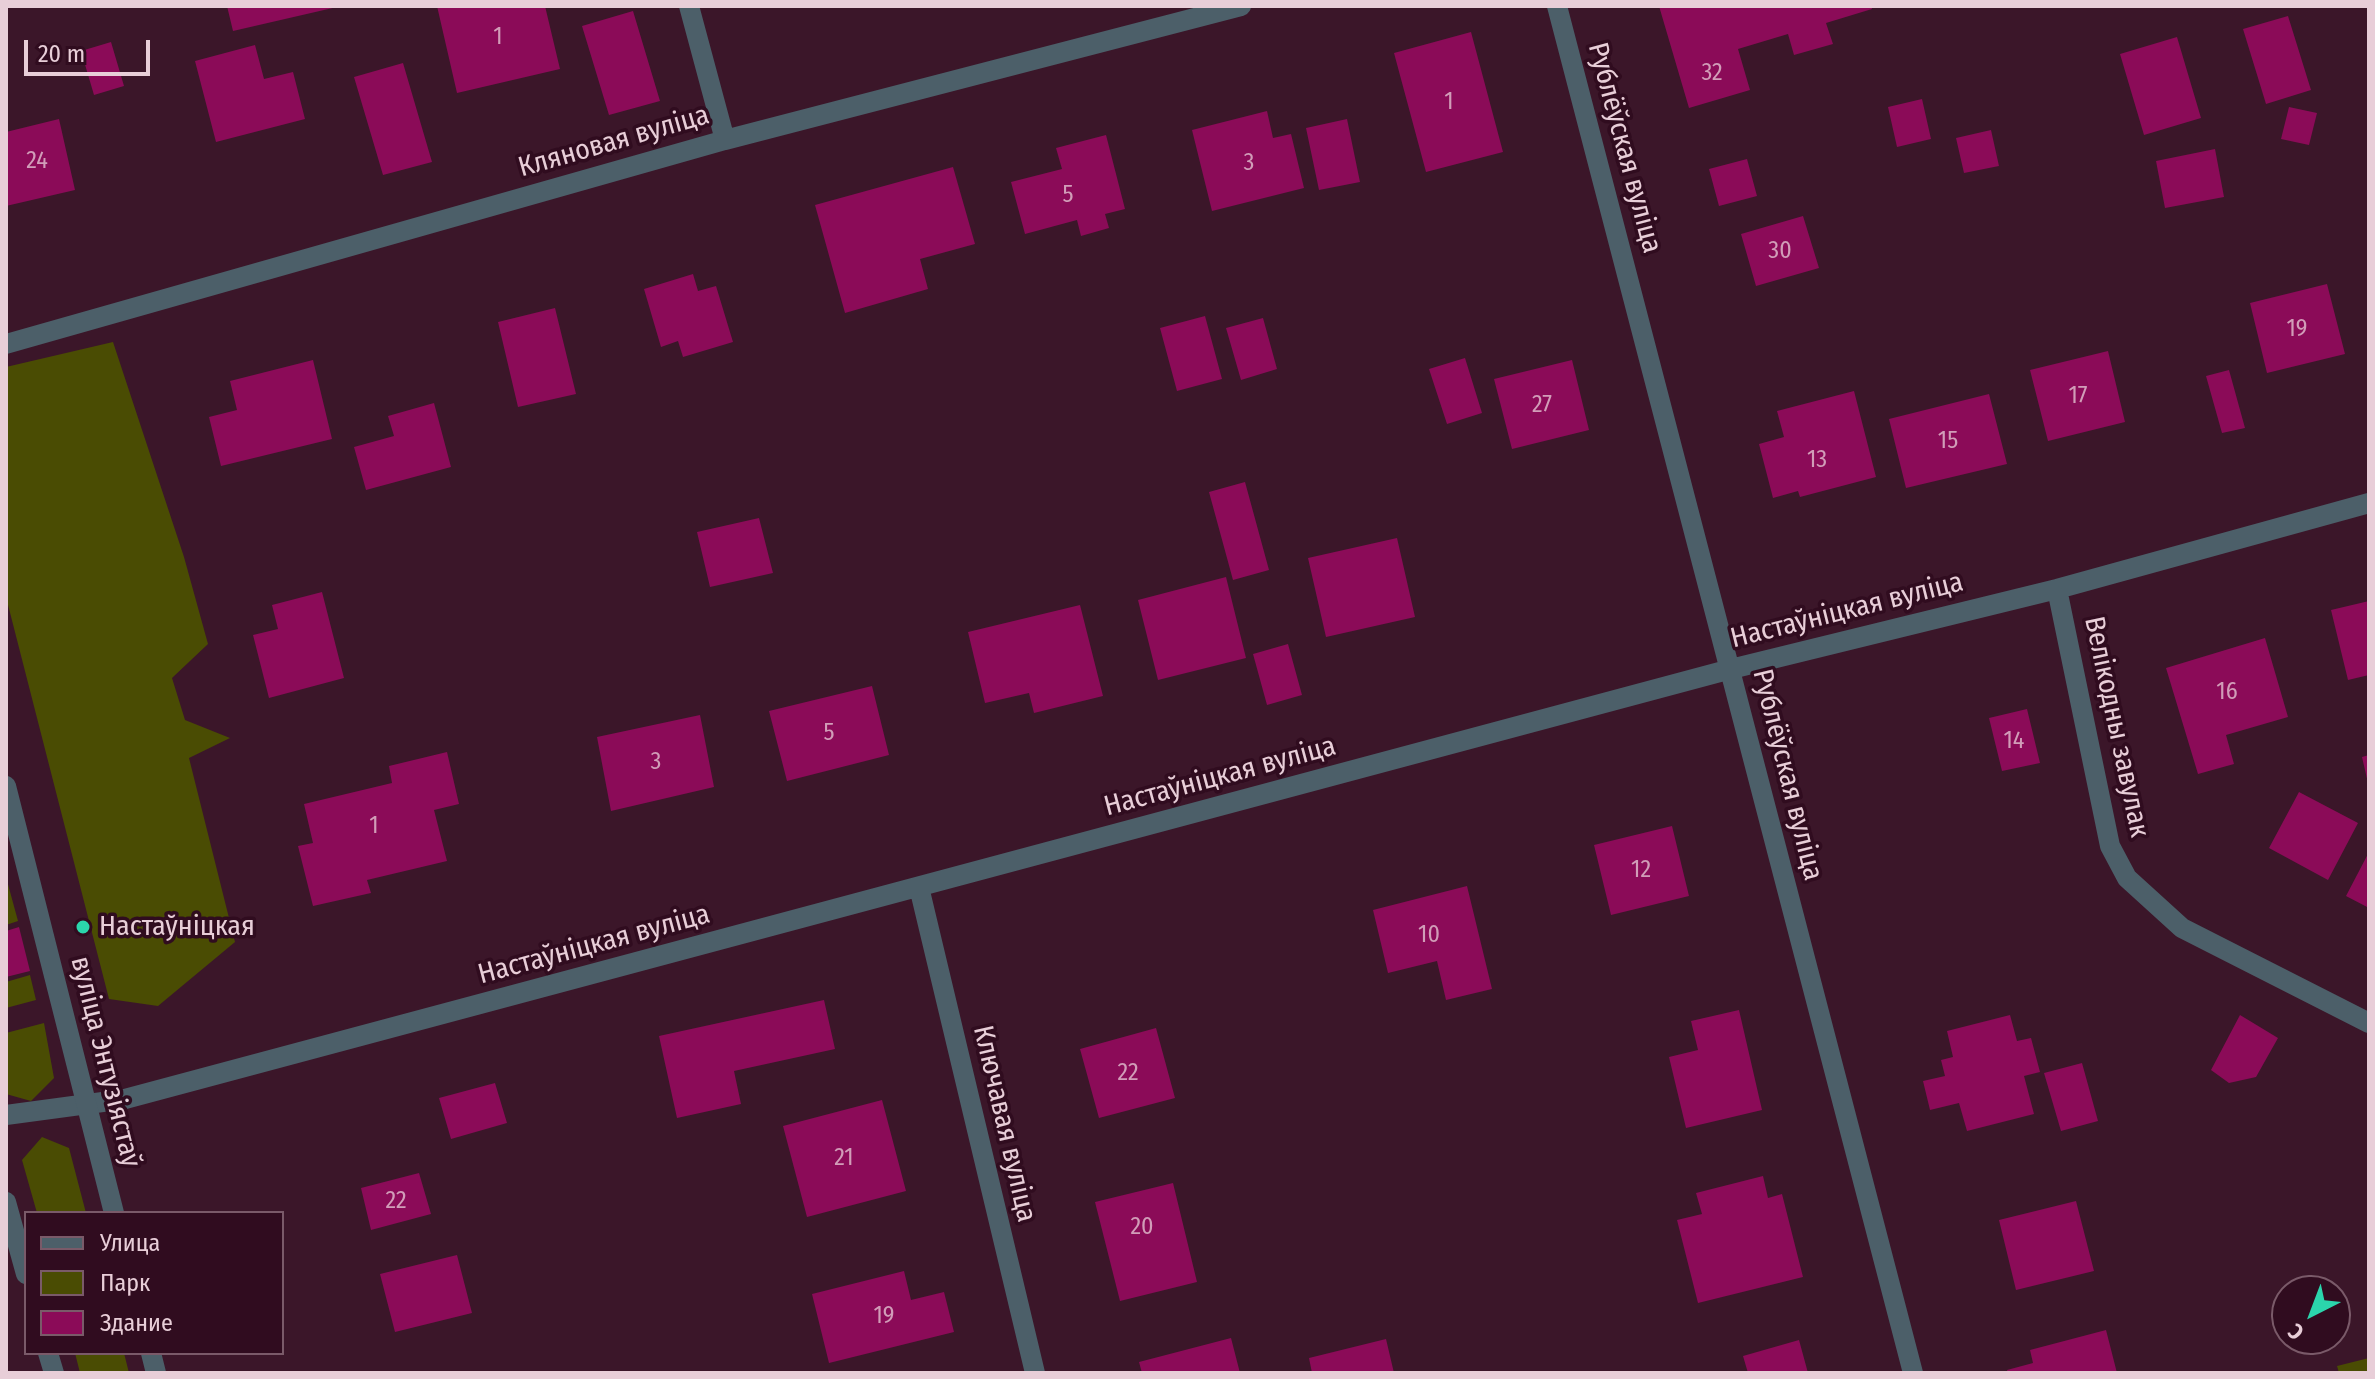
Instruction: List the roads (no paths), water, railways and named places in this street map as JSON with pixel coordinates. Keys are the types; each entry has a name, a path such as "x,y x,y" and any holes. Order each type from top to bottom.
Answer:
{"street":[{"path":"689,6 725,140"},
{"name":"Кляновая вуліца","path":"6,344 725,140 1241,6"},
{"name":"Рублёўская вуліца","path":"1557,6 1913,1373"},
{"name":"Настаўніцкая вуліца","path":"6,1115 125,1099 1731,669 2057,589 2369,503"},
{"name":"Велікодны завулак","path":"2057,589 2110,846 2127,878 2182,928 2369,1023"},
{"name":"вуліца Энтузіястаў","path":"6,786 113,1211"},
{"name":"Ключавая вуліца","path":"919,887 1035,1373"},
{"path":"6,1202 24,1267"}],"place":[{"name":"Настаўніцкая","path":"83,927"}]}
